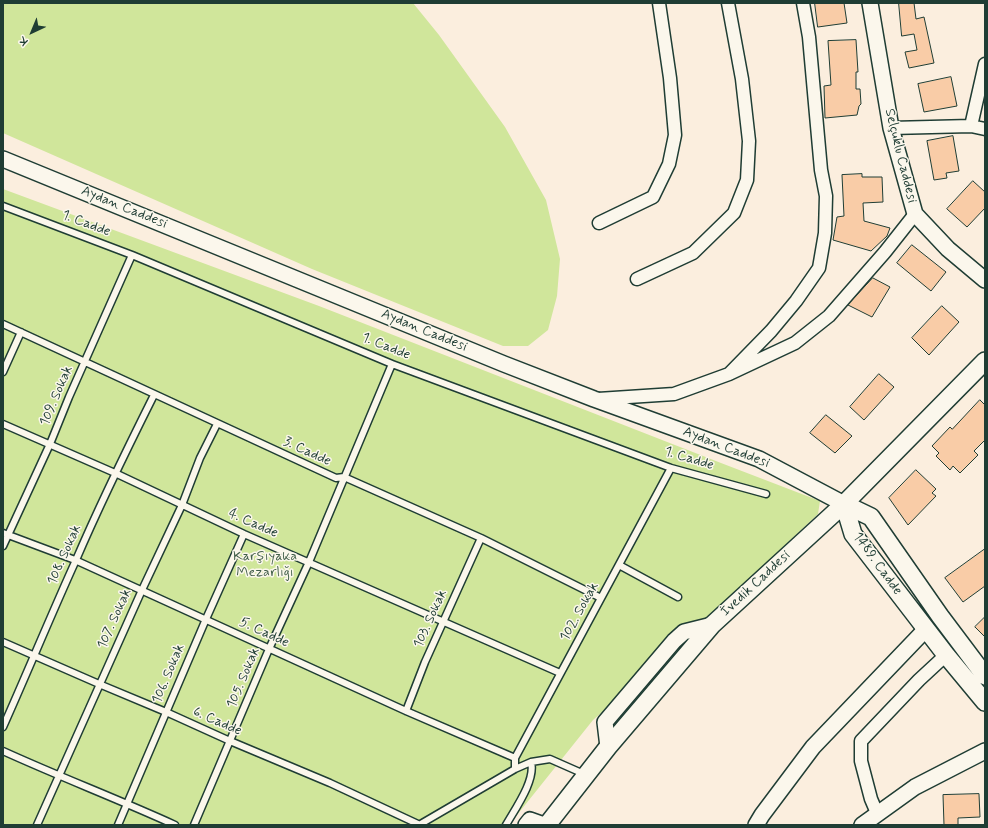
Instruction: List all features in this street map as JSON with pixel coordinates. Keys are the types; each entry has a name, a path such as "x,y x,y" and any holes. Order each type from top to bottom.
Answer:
{"main road":[{"name":"İvedik Caddesi","path":"545,825 608,747 712,625 844,504 985,361"},
{"name":"1489. Cadde","path":"844,504 871,517 940,616 985,676"},
{"name":"1489. Cadde","path":"844,504 853,534 946,655 985,702"},
{"path":"926,629 940,616"}],"street":[{"path":"599,223 653,197 669,164 675,135 670,78 659,3"},
{"path":"637,279 693,253 734,213 747,180 749,141 742,79 728,3"},
{"path":"729,374 771,331 796,301 818,268 820,261 825,233 826,196 821,170 809,37 803,3"},
{"name":"Selçuklu Caddesi","path":"870,3 890,128 915,214 948,249 985,280"},
{"path":"971,126 985,64"},
{"path":"890,128 971,126 985,129"},
{"name":"Aydan Caddesi","path":"3,160 490,358 594,399 759,459 844,504"},
{"path":"594,399 674,394 729,374 795,343 829,316 885,252 915,214"},
{"path":"756,825 812,747 926,629"},
{"path":"877,813 871,799 861,761 861,741 919,680 946,655"},
{"path":"862,825 915,787 985,751"},
{"path":"526,825 530,820 545,825"}],"lane":[{"name":"1. Cadde","path":"3,206 132,255 392,364 671,468 766,494"},
{"name":"109. Sokak","path":"3,546 6,534 50,444 84,362 132,255"},
{"name":"3. Cadde","path":"3,324 336,478 344,477 481,538 601,598"},
{"path":"3,372 21,332"},
{"name":"105. Sokak","path":"194,825 269,649 309,562 392,364"},
{"name":"108. Sokak","path":"3,727 35,656 75,560 115,473 154,395"},
{"name":"4. Cadde","path":"3,424 115,473 244,534 560,673"},
{"name":"107. Sokak","path":"37,825 99,684 182,506 200,458 217,424"},
{"name":"102. Sokak","path":"515,769 515,758 671,468"},
{"name":"5. Cadde","path":"6,534 75,560 406,711 515,758"},
{"name":"106. Sokak","path":"118,825 244,534"},
{"name":"103. Sokak","path":"406,711 425,662 481,538"},
{"path":"619,565 678,598"},
{"name":"6. Cadde","path":"3,642 330,783 419,825"},
{"path":"3,751 59,776 128,803 175,825"},
{"path":"419,825 515,769 531,762 550,759 585,775"},
{"path":"506,825 529,783 532,768 531,762"}],"green space":[{"path":"3,3 413,3 439,35 505,127 546,200 560,259 557,296 548,330 528,346 503,346 312,269 3,133"},
{"name":"Karşıyaka Mezarlığı","path":"3,189 319,306 820,501 818,514 667,656 593,720 509,825 3,825"}],"building":[{"path":"815,3 844,3 847,23 818,27"},
{"path":"899,3 914,3 916,19 924,17 934,63 909,68 905,52 917,50 914,34 902,36"},
{"path":"856,40 858,72 856,72 856,89 860,89 861,104 857,115 825,118 824,86 831,85 828,41"},
{"path":"951,77 957,106 924,112 918,84"},
{"path":"953,136 959,171 946,173 947,178 934,180 927,141"},
{"path":"862,174 862,177 882,177 883,202 863,203 864,221 890,228 887,236 871,251 833,240 837,217 844,216 842,175"},
{"path":"973,181 985,192 985,208 967,227 947,209"},
{"path":"912,245 946,272 931,291 897,263"},
{"path":"873,278 890,287 872,317 848,305"},
{"path":"942,306 959,322 929,355 912,338"},
{"path":"879,374 894,387 864,420 850,407"},
{"path":"980,400 985,405 985,440 974,451 978,455 960,473 953,466 950,470 936,456 939,453 932,446 950,427 952,429"},
{"path":"826,415 852,436 835,453 810,433"},
{"path":"916,470 936,489 932,493 936,496 908,525 889,498"},
{"path":"985,549 985,586 963,602 945,578"},
{"path":"985,617 985,637 975,627"},
{"path":"979,794 980,817 958,818 958,825 944,825 943,795"}]}
